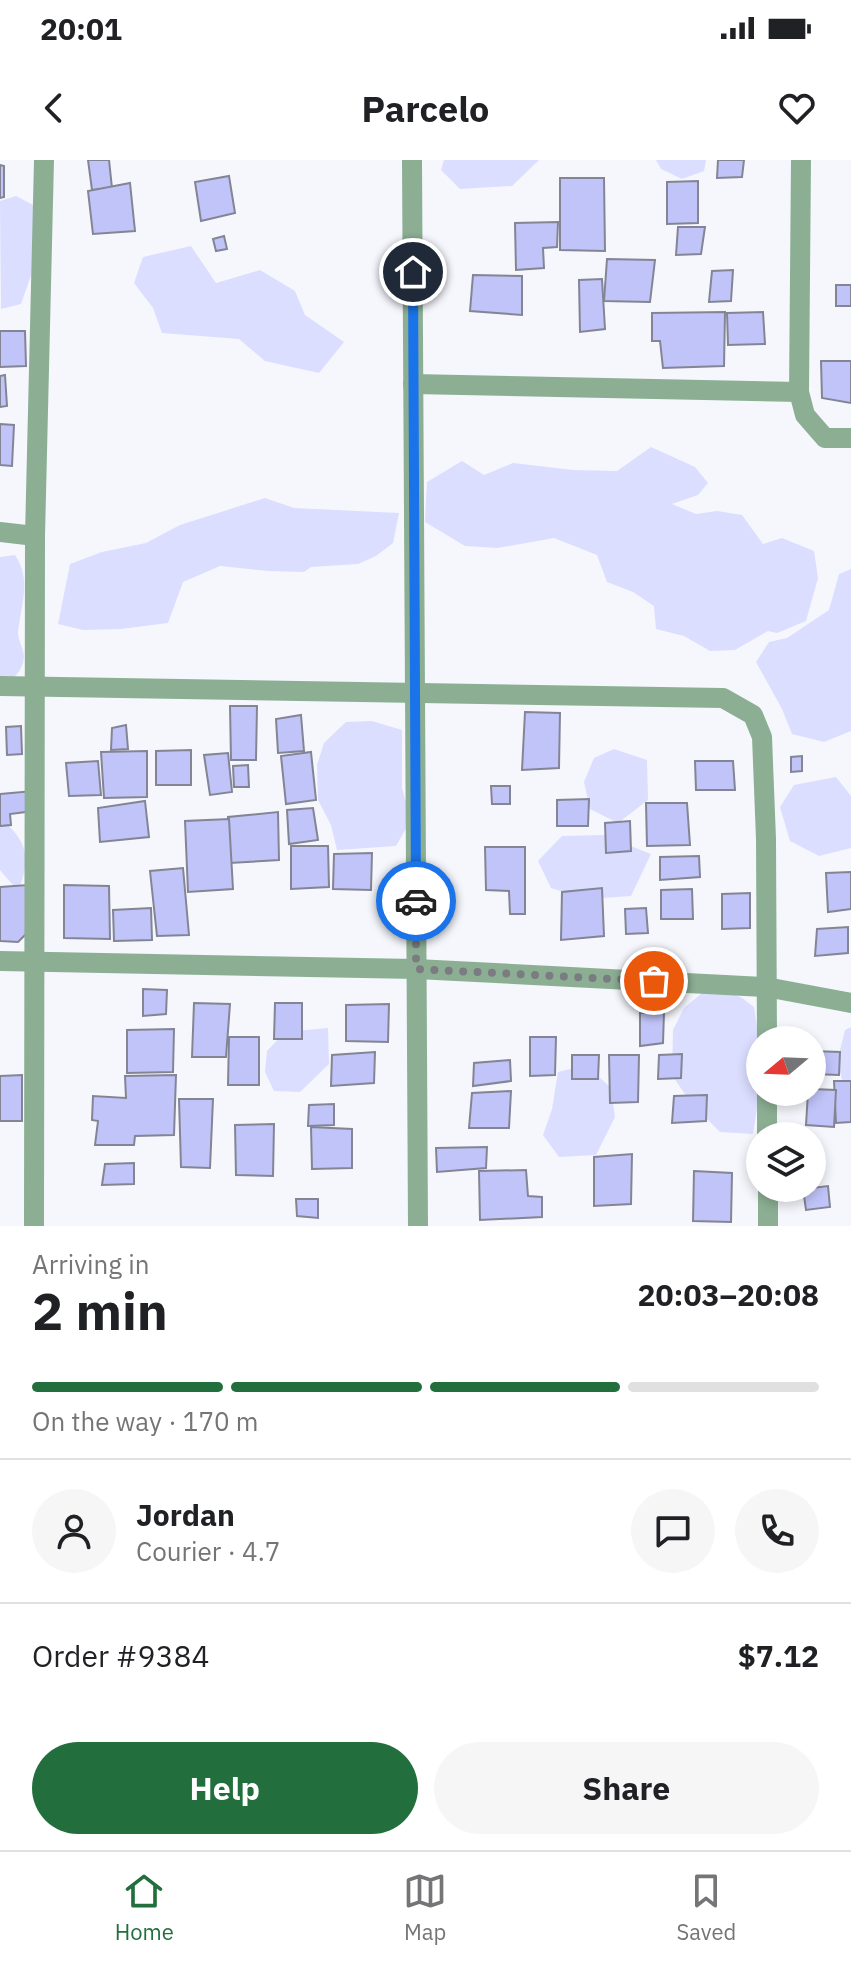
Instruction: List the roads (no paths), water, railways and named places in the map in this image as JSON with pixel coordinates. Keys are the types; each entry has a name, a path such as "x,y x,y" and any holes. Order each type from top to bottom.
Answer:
{"street":[{"path":"34,1226 35,536 44,160"},
{"path":"412,160 418,1226"},
{"path":"801,160 799,392 805,415 825,438 851,438"},
{"path":"413,384 799,392"},
{"path":"0,532 35,536"},
{"path":"0,686 723,698 753,715 762,737 767,1026"},
{"path":"0,961 416,969 766,987 851,1003"},
{"path":"768,1202 768,1226"}]}
